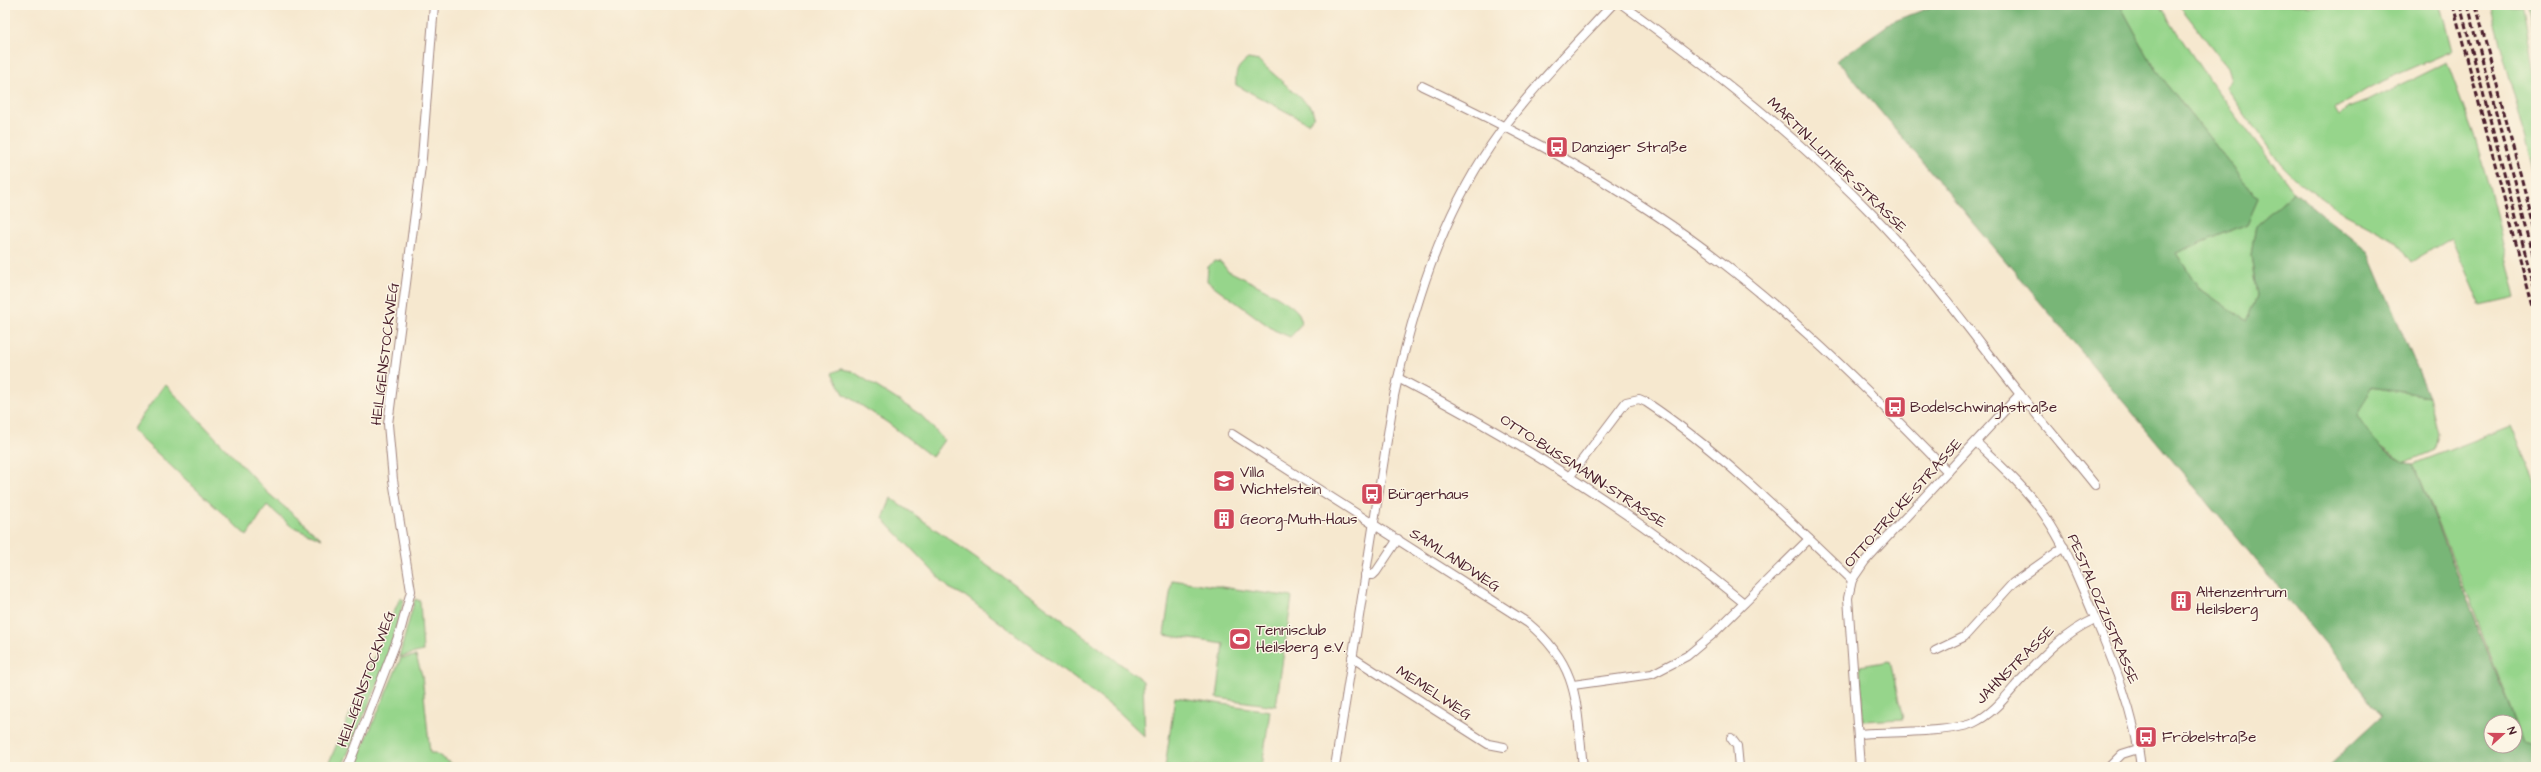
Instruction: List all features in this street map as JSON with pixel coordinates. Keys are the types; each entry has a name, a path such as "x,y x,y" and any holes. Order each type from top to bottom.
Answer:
{"street":[{"name":"HEILIGENSTOCKWEG","path":"348,767 400,632 411,591 393,480 388,424 422,158 434,5"},
{"path":"1334,767 1398,378 1414,316 1443,233 1468,182 1505,126 1549,72 1612,5"},
{"name":"MARTIN-LUTHER-STRASSE","path":"1623,5 1747,99 1846,189 1926,274 2020,394 2095,485"},
{"path":"1422,86 1505,126 1632,199 1728,268 1842,365 1948,472"},
{"name":"OTTO-BUSSMANN-STRASSE","path":"1398,378 1483,423 1570,476 1692,560 1744,603"},
{"name":"OTTO-FRICKE-STRASSE","path":"1860,767 1848,598 1852,580 1865,561 1977,443 2020,394"},
{"path":"1570,476 1620,407 1626,402 1639,399 1662,412 1709,447 1782,511 1852,580"},
{"name":"SAMLANDWEG","path":"1232,434 1528,623 1546,639 1558,653 1573,685 1583,767"},
{"name":"PESTALOZZISTRASSE","path":"1977,443 2029,495 2064,547 2095,619 2125,698 2138,749 2140,767"},
{"path":"1365,575 1373,575 1376,572 1398,539"},
{"path":"1573,685 1637,677 1660,671 1700,646 1809,539"},
{"path":"1935,652 1964,637 2013,583 2064,547"},
{"name":"JAHNSTRASSE","path":"1858,734 1951,728 1972,723 1994,709 2060,639 2095,619"},
{"name":"MEMELWEG","path":"1352,657 1488,744 1504,747"},
{"path":"1731,738 1737,746 1739,767"},
{"path":"2108,767 2122,754 2138,749"}],"green space":[{"path":"1936,5 2120,5 2155,69 2258,199 2247,224 2176,253 2199,288 2246,321 2257,297 2251,255 2256,225 2294,192 2368,252 2429,396 2371,387 2357,416 2368,432 2388,453 2405,462 2414,464 2512,714 2483,714 2483,754 2523,754 2523,742 2536,746 2536,767 2431,767 2423,760 2417,767 2327,767 2381,717 2330,649 1845,69 1836,61 1892,22"},
{"path":"2120,5 2159,5 2206,76 2294,192 2256,225 2251,256 2257,297 2246,321 2199,288 2176,253 2247,224 2258,199 2155,69"},
{"path":"2179,5 2440,5 2452,51 2382,81 2334,109 2338,116 2348,108 2368,101 2447,62 2474,135 2490,190 2516,298 2481,306 2451,238 2411,262 2396,241 2343,213 2295,179 2281,165 2226,88 2231,80 2227,67"},
{"path":"2490,5 2523,5 2536,87 2536,177"},
{"path":"2528,5 2536,5 2536,52"},
{"path":"1248,59 1259,61 1312,108 1314,116 1308,123 1236,85 1238,70"},
{"path":"1214,261 1221,262 1227,270 1279,297 1289,304 1300,316 1301,323 1297,330 1290,337 1274,330 1207,281 1208,267"},
{"path":"841,369 852,371 921,415 944,440 932,457 888,423 844,394 833,373"},
{"path":"165,384 268,493 322,539 291,526 267,505 247,536 132,430"},
{"path":"2370,387 2429,396 2438,433 2435,450 2404,463 2372,440 2357,416"},
{"path":"2511,426 2536,482 2536,746 2523,742 2523,714 2512,714 2467,593 2414,464"},
{"path":"891,498 1039,602 1143,681 1145,737 1119,712 965,596 949,588 883,519"},
{"name":"Tennisclub Heilsberg e.V.","path":"1172,580 1292,597 1276,706 1217,698 1224,644 1164,635"},
{"path":"400,598 404,600 384,669 342,767 327,767"},
{"path":"415,599 420,601 423,651 399,657"},
{"path":"416,656 422,675 430,753 435,753 457,767 354,767 401,658"},
{"path":"1890,661 1903,719 1863,721 1860,666"},
{"path":"1175,697 1270,711 1262,767 1165,767"}],"railway":[{"path":"2453,5 2536,319"},
{"path":"2460,5 2536,294"},
{"path":"2468,5 2536,265"},
{"path":"2476,5 2536,234"}],"place":[{"name":"Danziger Straße","path":"1557,147"},
{"name":"Bodelschwinghstraße","path":"1895,407"},
{"name":"Villa Wichtelstein","path":"1224,481"},
{"name":"Bürgerhaus","path":"1372,494"},
{"name":"Georg-Muth-Haus","path":"1224,519"},
{"name":"Altenzentrum Heilsberg","path":"2181,601"},
{"name":"Tennisclub Heilsberg e.V.","path":"1240,639"},
{"name":"Fröbelstraße","path":"2146,737"}]}
